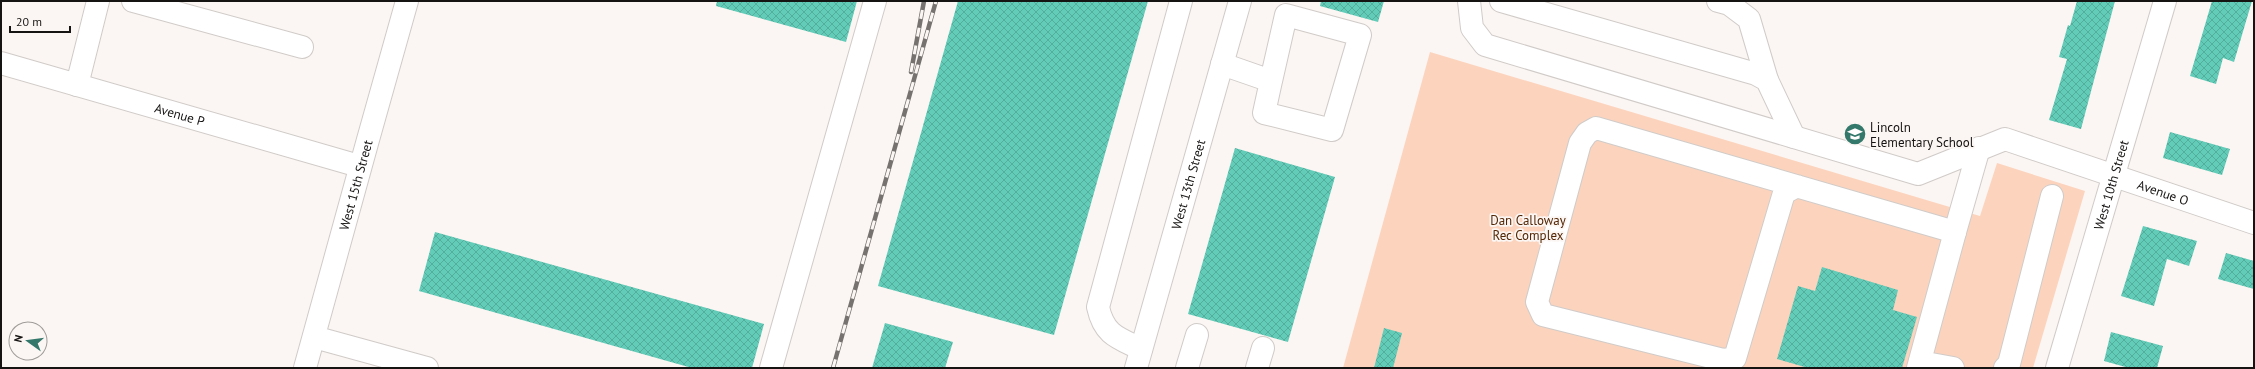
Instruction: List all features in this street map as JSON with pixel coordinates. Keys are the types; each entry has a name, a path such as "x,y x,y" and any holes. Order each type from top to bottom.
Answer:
{"street":[{"path":"77,85 98,1"},
{"path":"133,1 302,48"},
{"name":"West 15th Street","path":"305,368 346,221 359,166 407,1"},
{"path":"771,368 875,1"},
{"path":"1139,359 1101,322 1098,307 1181,1"},
{"name":"West 13th Street","path":"1139,359 1240,1"},
{"path":"1469,1 1472,28 1485,45 1918,174 1951,162 1979,148"},
{"path":"1501,1 1756,74 1767,80"},
{"path":"1718,1 1729,4 1749,19 1767,80 1794,137"},
{"name":"West 10th Street","path":"2057,368 2165,1"},
{"path":"1286,15 1360,35 1332,130 1264,113 1271,80 1286,15"},
{"name":"Avenue P","path":"1,63 359,166"},
{"path":"1222,64 1271,80"},
{"path":"1796,186 1784,193 1735,358 1723,360 1543,315 1537,302 1580,143 1587,132 1596,128 1955,232"},
{"name":"Avenue O","path":"1979,148 2005,139 2254,223"},
{"path":"1953,368 1919,365 1979,148"},
{"path":"2005,368 2009,364 2052,196"},
{"path":"1187,368 1197,335"},
{"path":"314,337 427,368"}],"green space":[{"name":"Dan Calloway Rec Complex","path":"1430,52 1980,216 1997,163 2085,191 2033,368 1343,368"}],"building":[{"path":"717,1 857,1 846,42 716,6"},
{"path":"958,1 1148,1 1054,335 878,286"},
{"path":"1321,1 1384,1 1378,22 1320,6"},
{"path":"2077,1 2115,1 2081,129 2049,120 2067,59 2059,57 2068,25 2070,26"},
{"path":"2212,1 2252,1 2234,62 2223,58 2216,84 2190,76"},
{"path":"2170,132 2230,149 2222,175 2163,158"},
{"path":"1235,148 1335,177 1288,342 1188,314"},
{"path":"2143,226 2197,241 2189,266 2167,259 2154,306 2121,296"},
{"path":"435,232 764,324 752,368 692,368 419,291"},
{"path":"2226,253 2254,261 2254,289 2218,279"},
{"path":"1822,267 1898,290 1893,310 1917,317 1902,368 1808,368 1777,359 1798,286 1815,291"},
{"path":"885,323 953,342 945,368 872,368"},
{"path":"1384,328 1402,333 1393,368 1374,368"},
{"path":"2111,332 2163,346 2157,368 2129,368 2104,361"}],"railway":[{"path":"911,72 924,1"},
{"path":"833,368 936,1"}],"place":[{"name":"Lincoln Elementary School","path":"1855,134"}]}
